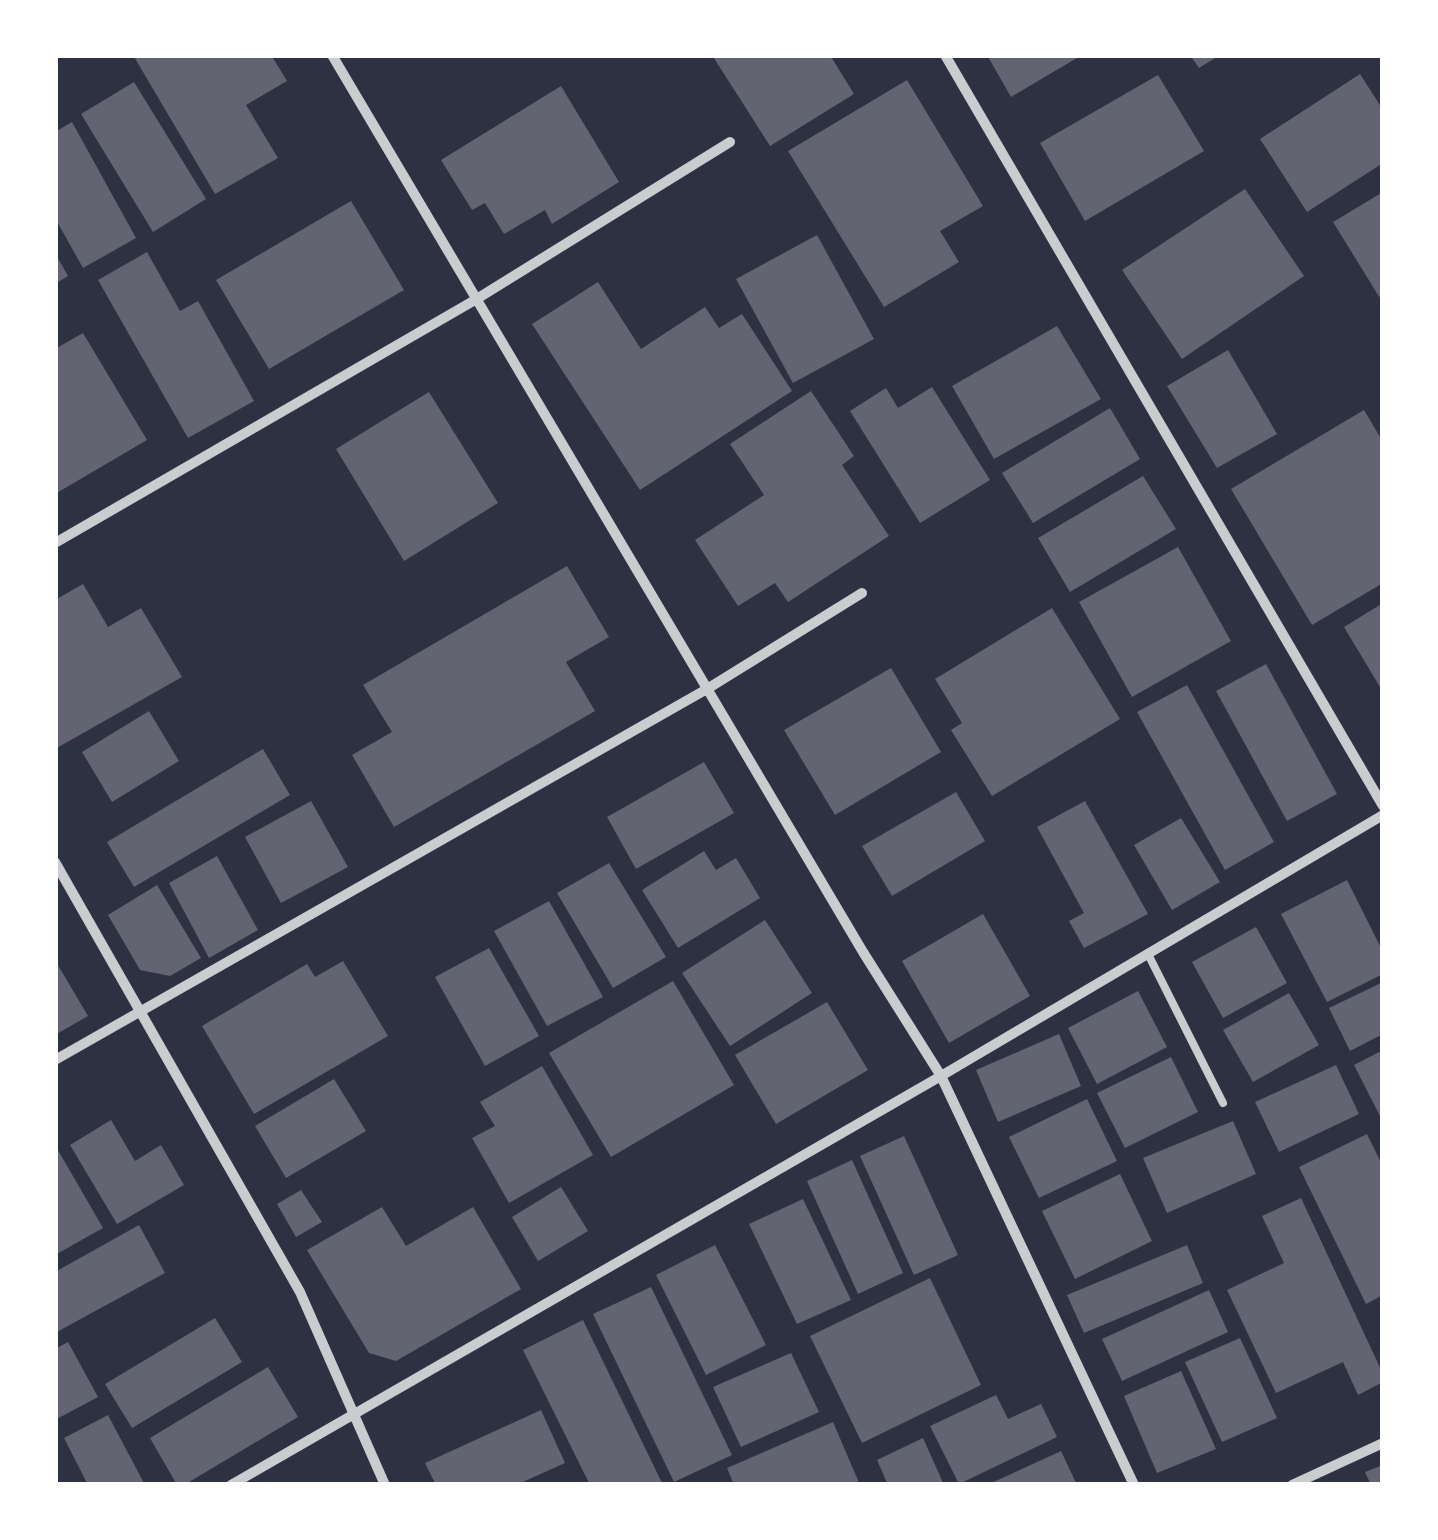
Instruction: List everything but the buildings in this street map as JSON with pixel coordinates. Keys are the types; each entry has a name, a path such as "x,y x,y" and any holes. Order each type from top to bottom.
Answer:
{"street":[{"path":"332,55 863,952 941,1076 1134,1485"},
{"path":"945,55 1383,806"},
{"path":"55,542 475,300 730,142"},
{"path":"55,1060 707,689 862,593"},
{"path":"231,1485 941,1076 1383,814"},
{"path":"55,862 300,1292 385,1485"},
{"path":"1292,1485 1383,1443"}],"lane":[{"path":"1148,954 1223,1104"}]}
